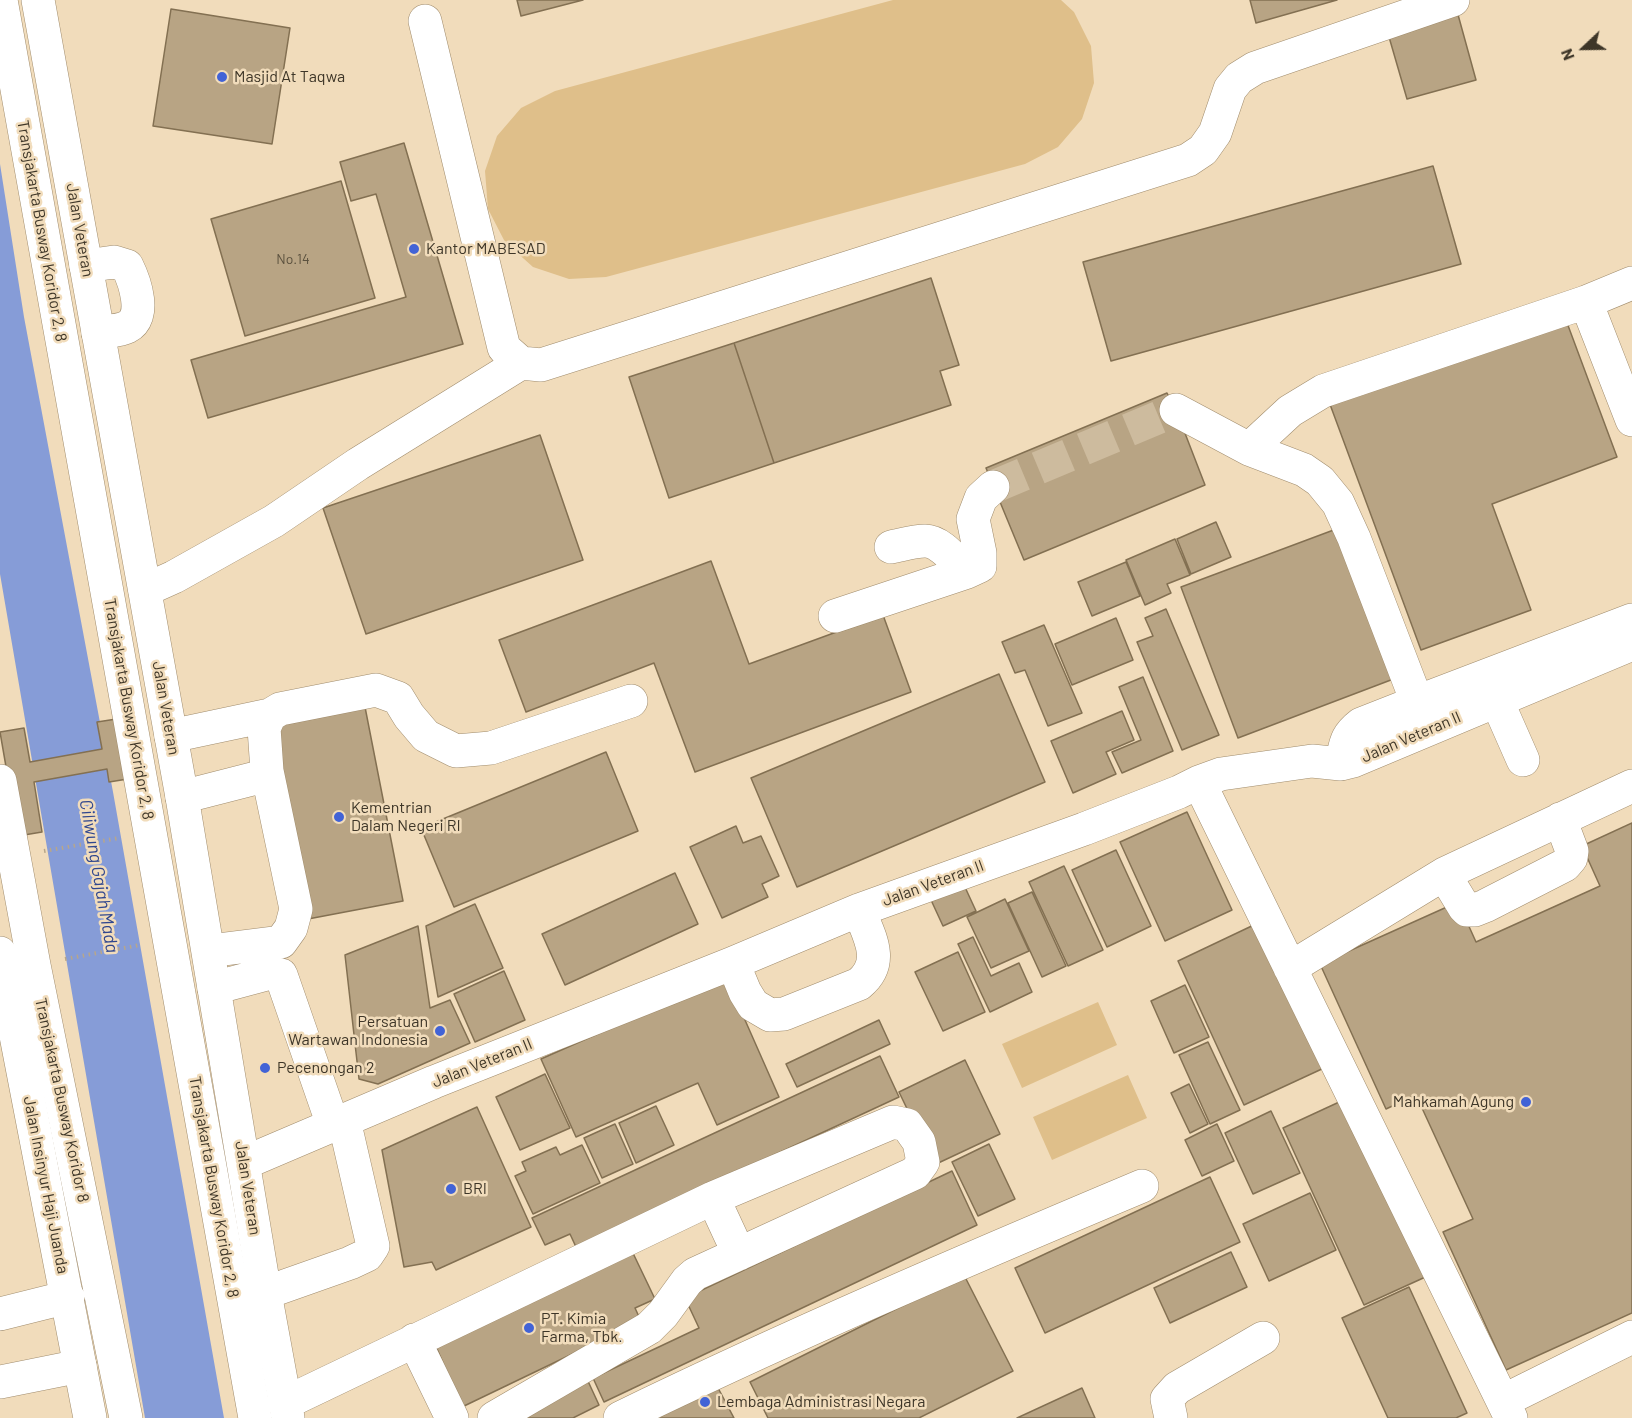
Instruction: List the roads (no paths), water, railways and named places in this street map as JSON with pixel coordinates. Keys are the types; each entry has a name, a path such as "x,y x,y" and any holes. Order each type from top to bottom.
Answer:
{"main road":[{"name":"Transjakarta Busway Koridor 2, 8","path":"1,0 255,1418"},
{"name":"Jalan Veteran","path":"38,0 182,797 265,1293 287,1410"},
{"path":"425,21 504,348 521,363 541,365 1188,160 1203,150 1215,133 1230,89 1239,78 1255,68 1453,0"},
{"path":"86,266 114,262 127,266 137,298 139,310 136,320 126,328 98,333"},
{"path":"1249,449 1290,411 1323,392 1586,302 1632,283"},
{"path":"1586,302 1632,420"},
{"path":"145,590 174,577 274,521 358,464 521,363"},
{"path":"1176,410 1249,449 1305,470 1320,481 1338,503 1354,538 1417,702"},
{"path":"835,616 980,566 980,553 973,519 981,498 993,488"},
{"path":"891,547 924,541 932,542 940,546 967,572"},
{"path":"1341,764 1348,735 1361,724 1632,620"},
{"name":"Jalan Veteran II","path":"244,1163 445,1078 859,910 1084,829 1199,782 1221,774 1312,761 1341,764 1353,761 1632,644"},
{"path":"171,736 208,730 270,715 280,709 376,690 398,698 409,716 426,736 456,751 491,748 631,701"},
{"path":"1497,701 1523,760"},
{"path":"209,951 281,942 291,928 296,909 267,771 264,728 270,715"},
{"path":"182,797 260,777 267,771"},
{"name":"Transjakarta Busway Koridor 8","path":"0,782 34,965 126,1418"},
{"path":"1199,782 1507,1409 1632,1337"},
{"path":"1290,968 1444,873 1632,786"},
{"path":"1444,873 1467,910 1485,906 1565,865 1571,858 1572,851 1560,819"},
{"path":"733,963 753,1005 770,1015 784,1014 859,984 868,976 874,956 859,910"},
{"name":"Jalan Insinyur Haji Juanda","path":"0,953 90,1418"},
{"path":"214,987 270,973 282,975 338,1123 373,1246 367,1255 350,1263 265,1293"},
{"path":"287,1410 414,1340 713,1198 893,1122 906,1125 919,1142 923,1162 915,1173 695,1274 649,1328 494,1418"},
{"path":"620,1418 944,1270 1142,1186"},
{"path":"713,1198 739,1254"},
{"path":"0,1314 68,1297"},
{"path":"1171,1418 1167,1399 1177,1388 1263,1338"},
{"path":"414,1340 452,1418"},
{"path":"0,1382 80,1366"}],"water":[{"name":"Ciliwung Gajah Mada","path":"0,164 24,317 113,792 224,1418 145,1418 0,574"}],"tunnel":[{"path":"993,487 1176,410"}],"place":[{"name":"Masjid At Taqwa","path":"222,77"},
{"name":"Kantor MABESAD","path":"414,249"},
{"name":"Kementrian Dalam Negeri RI","path":"339,817"},
{"name":"Persatuan Wartawan Indonesia","path":"440,1031"},
{"name":"Pecenongan 2","path":"265,1068"},
{"name":"Mahkamah Agung","path":"1526,1102"},
{"name":"BRI","path":"451,1189"},
{"name":"PT. Kimia Farma, Tbk.","path":"529,1328"},
{"name":"Lembaga Administrasi Negara","path":"705,1402"}]}
